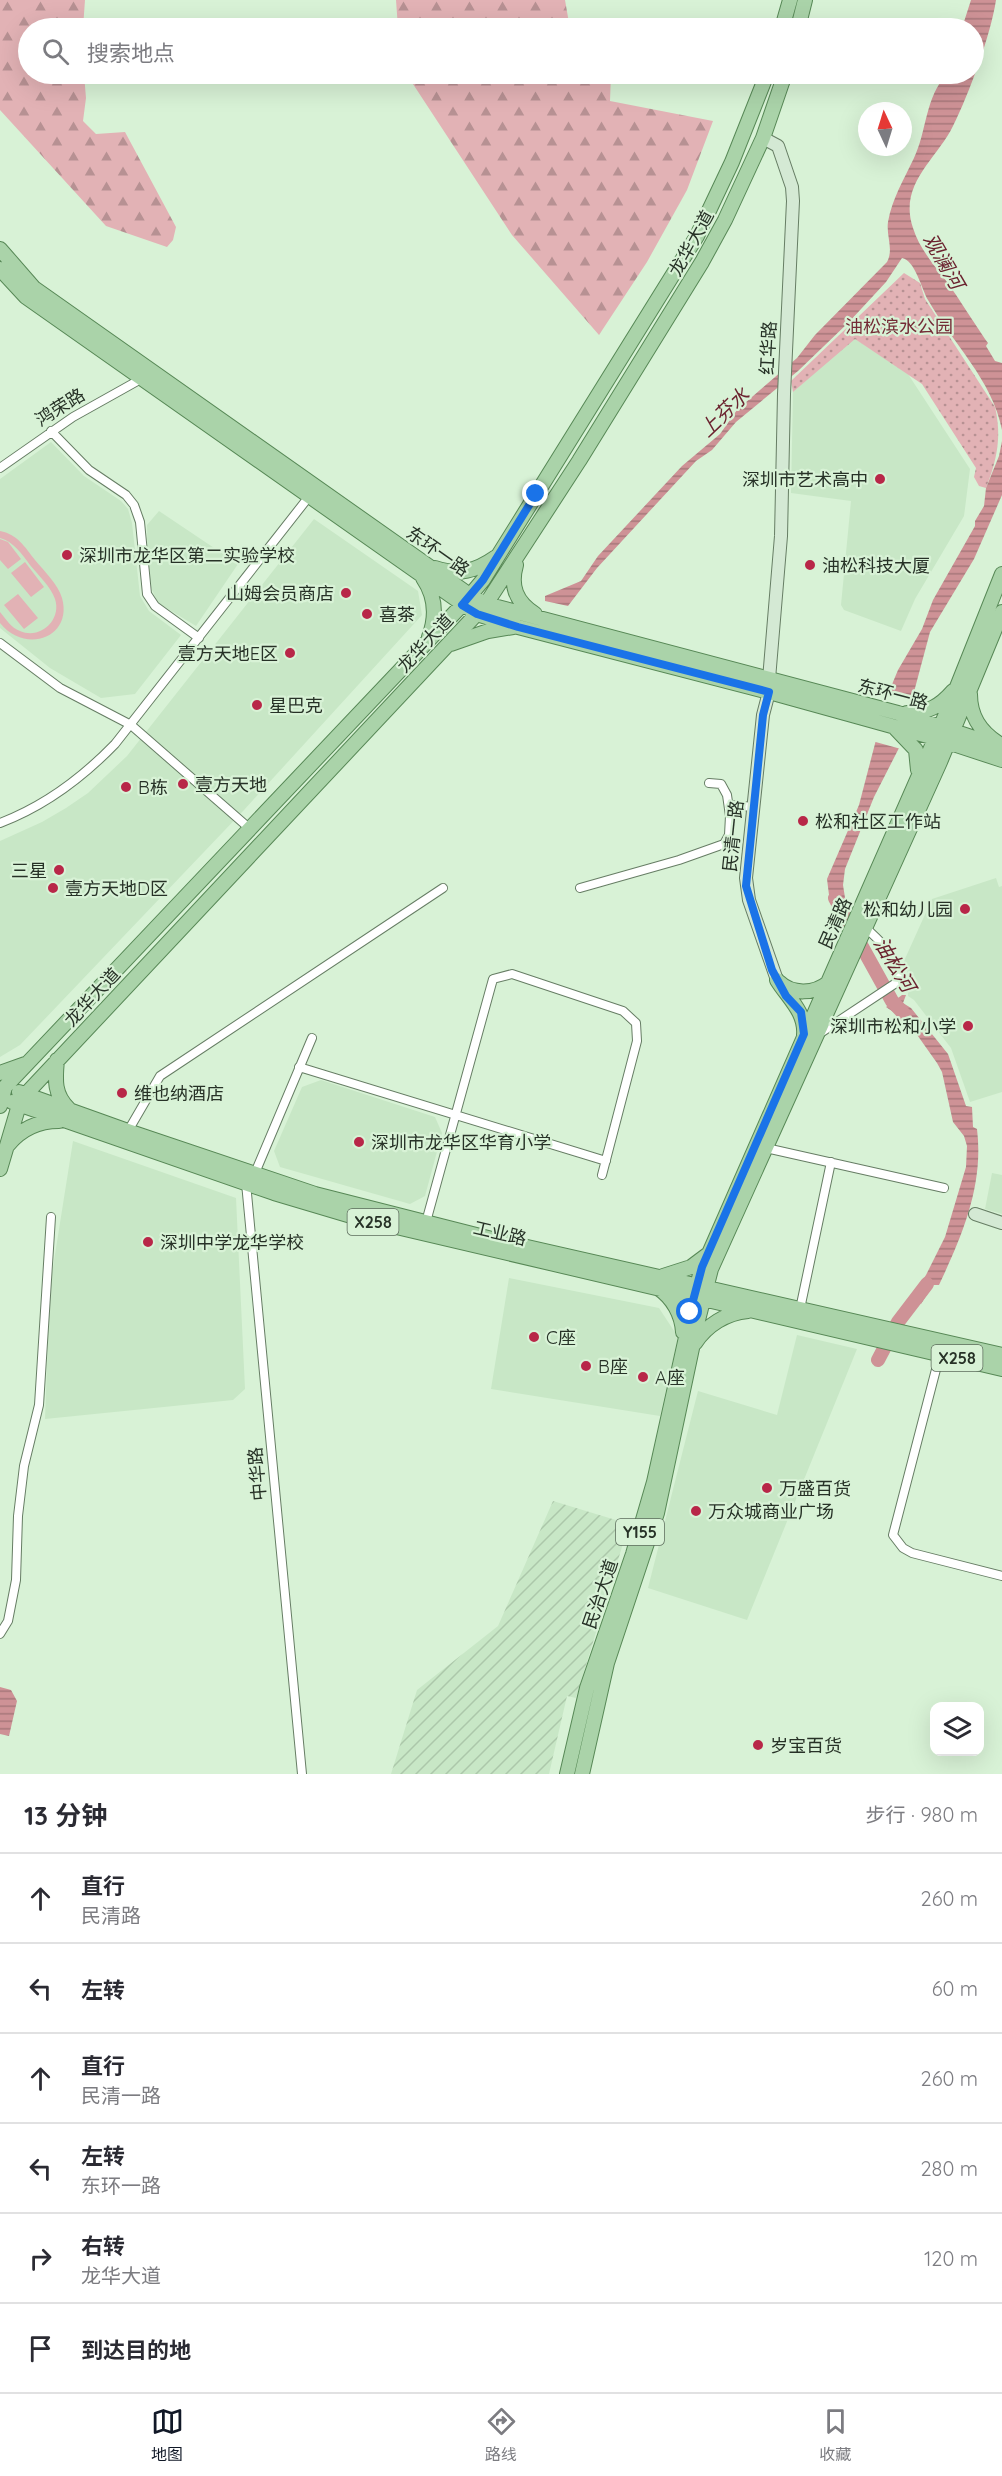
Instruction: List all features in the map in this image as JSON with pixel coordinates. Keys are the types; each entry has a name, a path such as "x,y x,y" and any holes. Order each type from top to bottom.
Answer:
{"main road":[{"path":"785,18 790,0"},
{"path":"800,18 805,0"},
{"name":"龙华大道","path":"1,1095 29,1062 466,600 498,556 697,236 732,162 763,84"},
{"name":"龙华大道","path":"0,1169 23,1099 57,1060 482,609 519,555 702,262 725,220 763,138 782,84"},
{"name":"东环一路","path":"0,249 34,288 313,492 466,600 518,627 769,685"},
{"name":"东环一路","path":"0,269 26,297 141,379 313,492"},
{"path":"519,555 513,586 518,600 527,612"},
{"path":"426,643 432,629 435,610 426,572 463,573 472,571 498,556"},
{"name":"民清路","path":"965,686 1002,574"},
{"name":"东环一路","path":"482,609 527,612 769,685 876,714 898,713 911,725"},
{"name":"民清路","path":"700,1292 855,953 965,686 1002,612"},
{"path":"446,647 485,632 518,627"},
{"path":"918,778 918,753 911,725 926,711 965,686 977,723 988,736 1002,746"},
{"name":"东环一路","path":"876,714 892,726 911,725 1002,746"},
{"name":"东环一路","path":"945,734 1002,760"},
{"name":"民清路","path":"700,1292 708,1253 918,778 945,734"},
{"path":"777,980 788,989 801,991 820,988 829,982"},
{"path":"777,980 801,1012 804,1038"},
{"path":"7,1146 17,1135 34,1125 69,1116 56,1090 57,1060"},
{"path":"0,1073 29,1062"},
{"name":"工业路","path":"1,1095 23,1099 250,1178 657,1282"},
{"name":"工业路","path":"69,1116 128,1131 358,1218 700,1292 800,1309 874,1333"},
{"path":"708,1253 691,1267 657,1282 676,1308 688,1345 718,1320 742,1311 757,1311"},
{"name":"工业路","path":"700,1292 757,1311 913,1342 1002,1355"},
{"name":"民治大道","path":"567,1774 587,1688 644,1517 700,1292"},
{"name":"工业路","path":"913,1342 940,1354 1002,1369"},
{"name":"民治大道","path":"582,1774 607,1663 657,1513 688,1345"}],"street":[{"name":"红华路","path":"763,138 778,146 794,195 785,360 780,536 769,685"},
{"name":"鸿荣路","path":"0,468 51,431 141,379"},
{"path":"51,431 84,465 126,495 134,505 140,522 147,594 161,610 199,638"},
{"path":"0,823 34,807 97,763 131,724 313,492"},
{"path":"0,643 60,688 131,724 262,842"},
{"name":"民清一路","path":"769,685 763,715 746,886 777,980"},
{"path":"580,888 678,860 724,843 729,835 729,805 723,787 717,783 710,783"},
{"path":"729,805 754,807"},
{"path":"128,1131 160,1076 443,888"},
{"path":"818,1034 896,984 900,977 894,960 866,928"},
{"path":"426,1222 493,979 512,974 623,1011 636,1023 638,1036 602,1175"},
{"path":"250,1178 312,1038"},
{"path":"299,1067 606,1161"},
{"path":"766,1148 944,1188"},
{"path":"800,1309 831,1162"},
{"name":"中华路","path":"250,1178 302,1774"},
{"path":"975,1214 1002,1223"},
{"path":"0,1634 8,1621 16,1580 18,1516 24,1466 39,1405 51,1217"},
{"path":"940,1354 893,1535 903,1548 912,1553 1002,1576"}],"shaded area":[{"path":"971,0 996,0 984,46 984,18 965,18"},
{"path":"939,84 971,84 953,126 915,185 910,212 913,228 932,263 988,343 986,346 995,361 1002,363 1002,430 997,412 981,378 928,300 911,264 902,258 886,282 849,322 798,371 736,422 712,450 696,461 597,568 568,606 545,601 545,596 581,581 598,556 682,466 720,434 737,410 797,358 815,335 887,262 890,252 888,222 892,205 918,148 934,93"},
{"name":"深圳市艺术高中","path":"854,338 908,374 970,469 964,516 915,599 901,631 844,610 841,605 851,501 791,493 793,392"},
{"path":"1002,441 1002,495 974,559 930,632 899,748 874,797 845,869 843,885 846,904 840,917 829,895 827,879 859,805 888,694 898,670 922,629 933,600 975,526 975,521 984,506 986,488 999,456"},
{"name":"深圳市龙华区第二实验学校","path":"51,442 84,476 121,501 128,509 132,523 140,596 149,611 181,635 135,694 101,698 50,668 0,628 0,479"},
{"path":"159,511 238,564 196,626 158,603 148,581 147,525"},
{"name":"壹方天地","path":"314,519 418,591 422,615 244,810 20,1045 0,1057 0,841 66,808 88,793 127,756"},
{"name":"深圳市松和小学","path":"996,878 999,887 1002,886 1002,1092 970,1102 951,1048 914,1000 908,996 908,974 904,961 932,899"},
{"path":"902,995 906,995 903,1003 911,1008 948,1054 966,1106 972,1107 973,1127 977,1129 977,1170 963,1229 939,1285 933,1285 921,1304 912,1295 926,1275 945,1237 966,1167 967,1146 964,1136 953,1122 942,1072 937,1063 908,1022 886,1007"},
{"name":"深圳市龙华区华育小学","path":"321,1080 435,1117 442,1133 425,1196 410,1204 280,1167 274,1151 302,1087"},
{"name":"深圳中学龙华学校","path":"73,1141 236,1198 245,1389 233,1400 45,1419 50,1286"},
{"path":"992,1173 1002,1175 1002,1214 985,1209"},
{"path":"509,1278 659,1308 678,1337 660,1416 491,1389"},
{"path":"797,1335 857,1349 747,1620 648,1588 698,1391 777,1415"},
{"path":"553,1501 629,1524 576,1698 567,1696 549,1774 391,1774 417,1690 498,1626"},
{"path":"0,1687 11,1690 17,1701 9,1736 0,1734"}],"green space":[{"path":"0,0 85,0 84,18 18,18 18,84 85,84 86,98 83,121 96,134 125,132 176,227 173,240 167,247 106,226 0,110"},
{"path":"396,0 565,0 568,18 397,18"},
{"path":"413,84 611,84 610,101 713,121 687,190 647,262 599,335 512,235"},
{"name":"油松滨水公园","path":"904,273 920,283 925,299 995,407 998,428 997,448 986,488 979,486 974,477 976,468 922,384 855,339 793,392 791,381"},
{"path":"0,531 20,542 60,593 64,612 61,623 45,637 22,638 11,633 0,623 0,612 17,630 35,633 48,626 56,607 55,599 47,586 17,549 0,538"},
{"path":"0,539 8,542 21,559 8,569 0,560"},
{"path":"25,562 44,587 31,597 11,573"},
{"path":"18,594 38,618 24,629 4,605"}],"pier":[{"path":"885,693 916,700 901,749 872,741"}],"waterway":[{"name":"油松河","path":"835,898 892,1001 905,1015"},
{"name":"油松河","path":"878,1360 898,1322 927,1284"}],"place":[{"name":"深圳市艺术高中","path":"880,479"},
{"name":"深圳市龙华区第二实验学校","path":"67,555"},
{"name":"油松科技大厦","path":"810,565"},
{"name":"山姆会员商店","path":"346,593"},
{"name":"喜茶","path":"367,614"},
{"name":"壹方天地E区","path":"290,653"},
{"name":"星巴克","path":"257,705"},
{"name":"壹方天地","path":"183,784"},
{"name":"B栋","path":"126,787"},
{"name":"松和社区工作站","path":"803,821"},
{"name":"三星","path":"59,870"},
{"name":"壹方天地D区","path":"53,888"},
{"name":"松和幼儿园","path":"965,909"},
{"name":"深圳市松和小学","path":"968,1026"},
{"name":"维也纳酒店","path":"122,1093"},
{"name":"深圳市龙华区华育小学","path":"359,1142"},
{"name":"深圳中学龙华学校","path":"148,1242"},
{"name":"C座","path":"534,1337"},
{"name":"B座","path":"586,1366"},
{"name":"A座","path":"643,1377"},
{"name":"万盛百货","path":"767,1488"},
{"name":"万众城商业广场","path":"696,1511"},
{"name":"岁宝百货","path":"758,1745"}],"route":[{"path":"536,494 483,580 462,605 477,614 518,627 769,692 763,715 746,886 772,970 786,996 801,1012 805,1029 804,1038 702,1267 690,1312"}],"water label":[{"name":"观澜河","path":"944,261"},
{"name":"上芬水","path":"724,412"}]}
